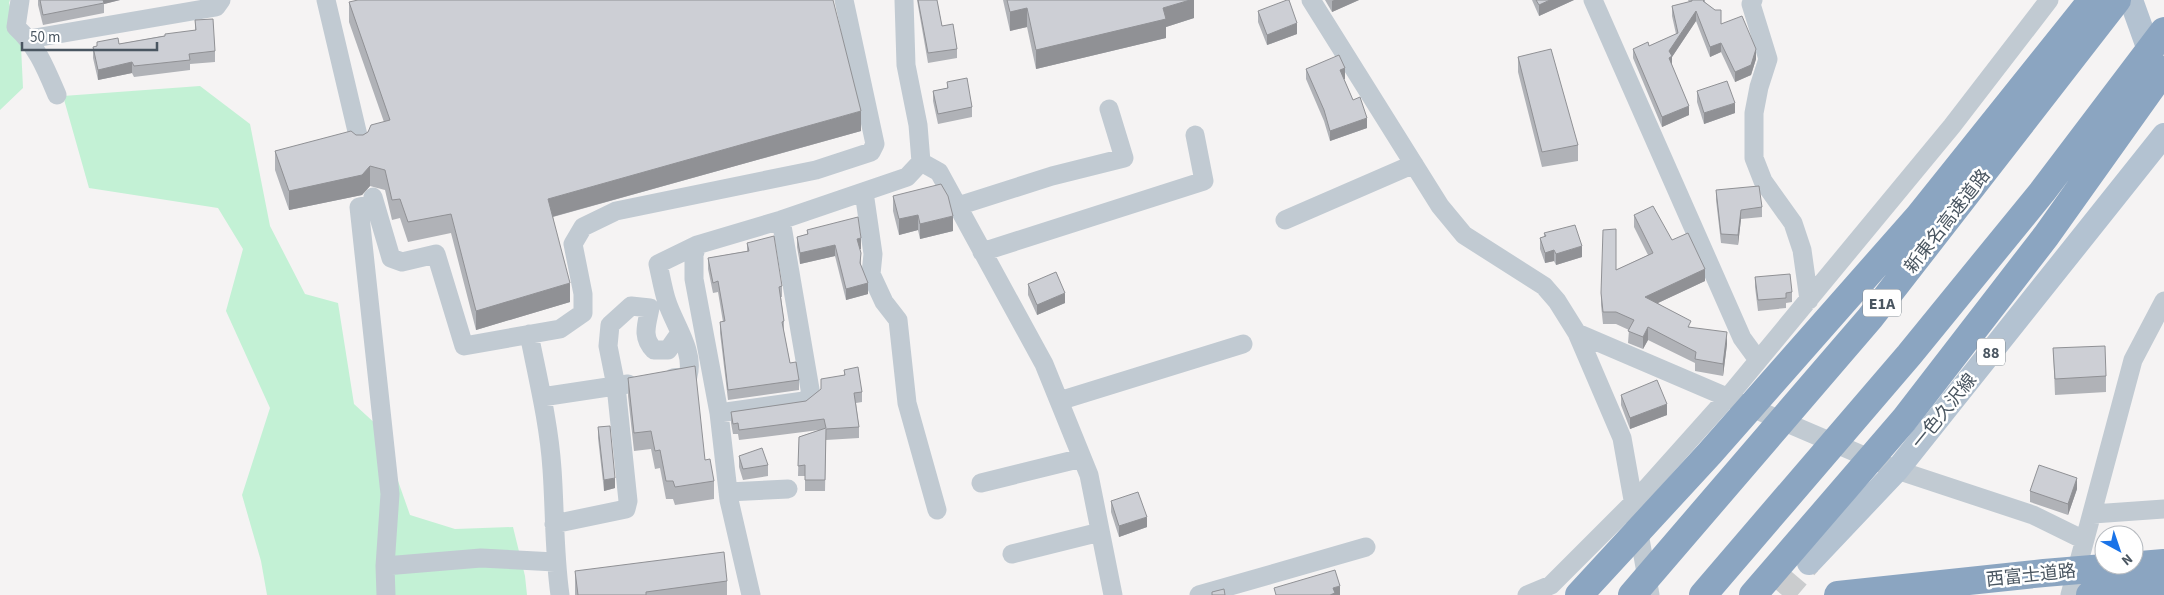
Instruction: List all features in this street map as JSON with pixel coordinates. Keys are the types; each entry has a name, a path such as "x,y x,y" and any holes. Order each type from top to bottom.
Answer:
{"highway":[{"path":"1579,595 1710,453 1919,216 2092,0"},
{"name":"新東名高速道路","path":"1632,595 1870,318 2117,0"},
{"path":"1702,595 1910,355 2042,192 2164,31"},
{"path":"1753,595 1904,420 2046,236 2164,70"},
{"name":"西富士道路","path":"2101,585 2164,563"},
{"name":"西富士道路","path":"1838,595 2044,573 2101,585 2164,590"}],"main road":[{"path":"2131,0 2164,91"},
{"name":"一色久沢線","path":"1809,563 1897,470 2164,135"}],"street":[{"path":"20,0 16,27 29,38 45,66 57,94"},
{"path":"29,38 216,7 221,0"},
{"path":"326,0 360,144"},
{"path":"386,595 385,566 390,494 359,207 374,201 391,258 402,262 436,254 464,346 560,329 584,313 583,294 573,244 583,227 616,211 816,170 871,152 875,144 844,0"},
{"path":"680,333 668,350 654,350 649,345 644,332 659,306 658,264 697,245 781,220 907,177 921,162 918,125 906,65 904,0"},
{"path":"1311,0 1440,206 1464,235 1544,286 1557,301 1577,334 1622,438 1650,595"},
{"path":"1593,0 1742,338 1758,360"},
{"path":"1753,0 1751,4 1768,59 1759,87 1754,113 1754,158 1763,181 1793,223 1802,250 1809,300"},
{"path":"1527,595 1551,585 1634,501 1728,397 1952,126 2049,0"},
{"path":"958,206 1052,176 1124,158 1109,109"},
{"path":"982,252 1204,181 1195,135"},
{"path":"921,162 940,172 1044,364 1089,475 1113,595"},
{"path":"1285,220 1414,164"},
{"path":"864,192 873,254 871,274 884,302 898,320 907,403 937,510"},
{"path":"719,414 804,401 811,395 781,220"},
{"path":"697,245 694,255 694,279 719,414 728,492 751,595"},
{"path":"2070,595 2133,360 2164,301"},
{"path":"554,524 626,509 628,501 616,386 608,346 610,325 632,306 659,306"},
{"path":"542,397 688,376 690,367 680,333 659,306"},
{"path":"529,334 542,397 552,468 555,562 560,595"},
{"path":"1577,334 1897,470 2033,515 2084,540"},
{"path":"1059,400 1243,344"},
{"path":"981,483 1082,458"},
{"path":"728,492 788,489"},
{"path":"2093,514 2164,509"},
{"path":"1012,554 1100,532"},
{"path":"1199,595 1366,548"},
{"path":"385,566 481,558 555,562"}],"green space":[{"path":"0,0 10,0 9,3 21,46 23,88 0,110"},
{"path":"200,86 250,124 270,226 305,294 338,303 354,404 379,427 410,515 455,529 513,527 525,576 527,595 267,595 261,561 242,495 270,408 226,311 243,249 218,208 89,188 63,96"}],"building":[{"path":"40,0 103,0 104,3 43,15"},
{"path":"358,0 833,0 861,111 548,199 570,283 476,311 451,214 408,222 400,199 392,200 385,170 370,166 362,175 289,191 275,151 351,131 356,135 363,135 368,132 371,125 390,120 349,2"},
{"path":"918,0 937,0 942,26 953,24 957,49 928,53"},
{"path":"1007,0 1190,0 1163,8 1166,19 1036,50 1027,8 1010,12"},
{"path":"1289,0 1297,23 1267,35 1258,11"},
{"path":"1536,0 1550,0 1539,5"},
{"path":"1692,0 1704,0 1715,10 1721,10 1721,24 1742,16 1756,49 1751,65 1735,72 1721,43 1710,47 1696,11 1669,51 1672,56 1669,58 1689,106 1662,117 1633,49 1648,42 1649,46 1678,33 1672,6"},
{"path":"213,19 215,51 189,54 190,60 134,66 132,62 98,70 93,47 97,46 97,42 118,38 119,44 165,36 165,34 196,30 195,20"},
{"path":"1551,49 1578,145 1542,152 1518,57"},
{"path":"1339,55 1345,68 1340,70 1353,100 1360,97 1367,118 1330,131 1324,110 1306,69"},
{"path":"967,78 972,107 938,114 933,91 948,88 947,82"},
{"path":"1727,81 1735,103 1704,113 1697,91"},
{"path":"941,184 948,196 953,216 920,224 918,215 899,219 893,196"},
{"path":"1759,186 1762,207 1741,210 1738,235 1721,234 1716,190"},
{"path":"1653,206 1672,240 1688,233 1705,269 1645,297 1691,321 1688,327 1727,332 1723,364 1695,359 1696,352 1648,327 1643,337 1628,331 1634,320 1616,312 1603,312 1601,293 1603,230 1616,229 1616,270 1653,253 1634,215"},
{"path":"858,217 861,238 857,239 861,253 860,263 868,283 846,289 835,245 800,253 797,237 808,234 807,230"},
{"path":"1575,225 1582,246 1556,254 1554,250 1545,253 1540,238 1546,236 1544,233"},
{"path":"774,236 782,286 779,287 784,321 782,322 790,363 796,362 799,380 728,390 720,322 725,321 718,281 713,283 708,258 749,251 747,243"},
{"path":"1056,272 1065,293 1037,305 1028,284"},
{"path":"1790,274 1792,292 1786,293 1786,298 1758,300 1755,277"},
{"path":"2105,346 2106,376 2055,379 2053,348"},
{"path":"695,366 705,460 710,459 714,481 675,487 673,481 666,481 660,450 655,451 651,431 634,433 628,378"},
{"path":"858,367 862,392 854,393 859,427 826,429 825,480 805,480 805,465 798,466 799,437 826,428 824,419 739,430 738,423 733,424 731,412 806,401 821,389 821,379 845,375 844,370"},
{"path":"1657,380 1667,404 1630,418 1621,395"},
{"path":"610,426 615,478 604,480 598,427"},
{"path":"762,448 768,465 743,469 739,456"},
{"path":"2039,465 2077,478 2068,504 2030,491"},
{"path":"1138,492 1147,517 1119,526 1111,501"},
{"path":"724,552 727,581 646,592 646,595 578,595 575,571"},
{"path":"1335,570 1340,586 1333,588 1335,593 1330,595 1276,595 1274,588"},
{"path":"1224,589 1225,595 1212,595 1212,592"}],"tunnel":[{"path":"1782,595 1809,563"}]}
